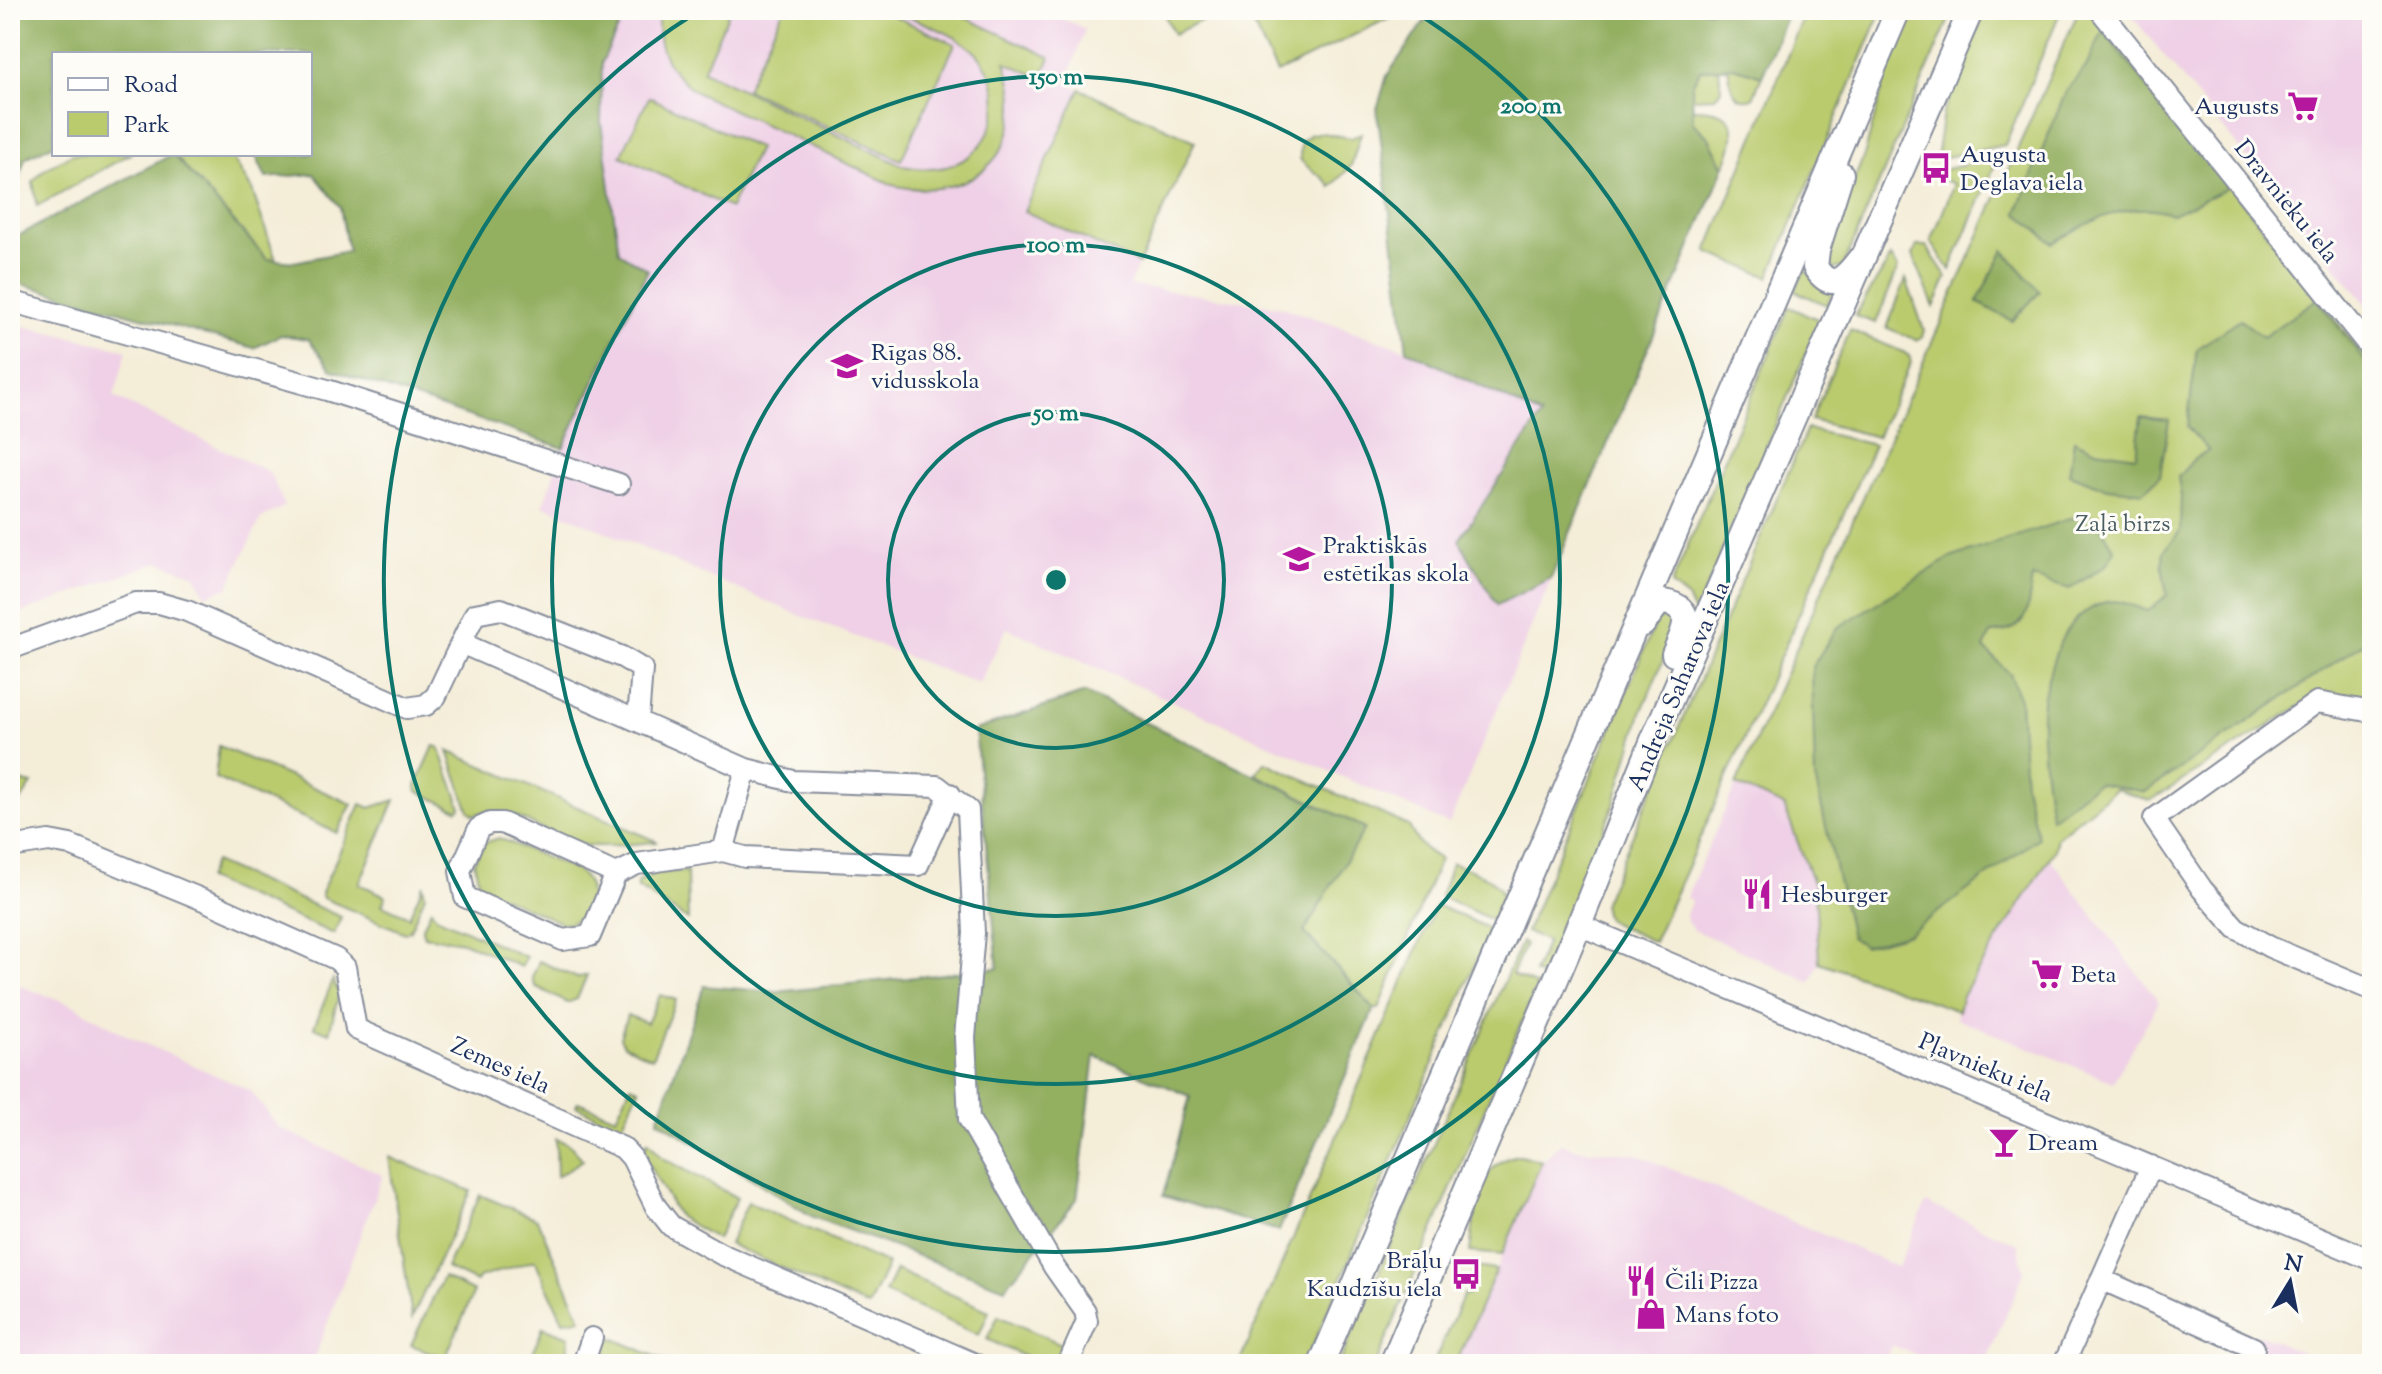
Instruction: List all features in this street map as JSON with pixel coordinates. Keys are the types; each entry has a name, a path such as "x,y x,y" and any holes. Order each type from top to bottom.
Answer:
{"street":[{"path":"1321,1364 1898,10"},
{"name":"Andreja Saharova iela","path":"1392,1364 1579,925 1653,740 1971,10"},
{"name":"Dravnieku iela","path":"2100,10 2372,350"},
{"path":"1863,95 1833,207 1817,250 1815,267 1825,279 1844,279 1869,245"},
{"path":"10,301 327,390 619,484"},
{"path":"1627,650 1657,605 1664,602 1680,607 1685,626 1652,706 1653,740"},
{"path":"10,649 136,603 159,603 187,611 407,708 426,705 436,696 475,614 501,609 622,657 642,669 638,720"},
{"path":"461,643 746,769 793,781 937,786 968,810 974,933 965,1038 969,1119 1054,1267 1085,1311 1087,1321 1068,1364"},
{"path":"2372,712 2317,702 2154,819 2202,889 2236,928 2270,947 2372,990"},
{"path":"723,851 746,769"},
{"path":"616,874 502,823 490,823 479,828 460,871 465,897 563,940 590,936 616,874 637,864 723,851 745,857 918,865 950,794"},
{"name":"Zemes iela","path":"10,847 49,841 70,845 336,959 345,967 356,1029 623,1148 632,1158 656,1207 671,1226 718,1253 975,1364"},
{"name":"Pļavnieku iela","path":"1579,925 2372,1260"},
{"path":"2064,1364 2151,1166"},
{"path":"2101,1279 2254,1348"},
{"path":"583,1364 592,1338"}],"shaded area":[{"path":"627,10 1044,10 1085,29 1066,83 1195,141 1129,285 1282,307 1407,350 1606,448 1449,824 1007,628 979,684 799,615 543,505 563,448 619,252 601,122 602,62"},
{"name":"Augusts","path":"2127,10 2372,10 2372,311"},
{"path":"10,323 127,350 114,397 269,472 285,506 261,518 228,587 206,595 195,575 159,562 10,617"},
{"path":"1736,785 1784,805 1815,888 1819,962 1811,982 1694,930 1687,922 1686,915 1692,900 1686,898"},
{"path":"2049,857 2159,1002 2113,1082 1956,1018 1961,996"},
{"path":"14,984 71,1004 128,1036 251,1091 279,1128 383,1175 312,1364 30,1364 10,1355 10,1273 19,1251 10,1203 10,1175 15,1161 10,1159 10,990"},
{"path":"1561,1143 1577,1149 1636,1154 1898,1267 1926,1203 2018,1244 2024,1273 1985,1364 1960,1364 1952,1360 1950,1364 1935,1364 1892,1345 1883,1364 1456,1364 1542,1161"},
{"path":"2259,1334 2329,1364 2247,1364"}],"green space":[{"path":"10,10 627,10 602,62 601,122 619,252 648,270 563,448 332,370 308,339 281,335 254,348 10,281 10,240 169,156 175,156 267,259 294,262 348,251 340,207 314,174 266,178 256,156 312,156 312,52 52,52 52,145 25,158 10,211"},
{"path":"659,10 730,10 703,71 903,166 916,168 946,167 968,157 981,145 989,131 996,99 993,82 976,53 947,33 893,10 949,10 1050,57 1042,78 1005,62 1012,92 1012,119 1005,142 992,162 974,176 951,186 923,189 893,185 697,93 665,57 659,36"},
{"path":"783,10 881,10 955,44 901,160 746,89"},
{"path":"1162,10 1223,10 1174,34"},
{"path":"1252,10 1395,10 1397,14 1277,73 1247,13"},
{"path":"1432,10 1789,10 1762,76 1734,67 1700,70 1692,85 1693,123 1709,138 1724,168 1551,578 1497,605 1459,540 1541,416 1407,350 1377,109 1387,76"},
{"path":"1806,10 1882,10 1769,277 1707,252"},
{"path":"1913,10 1953,10 1843,267 1833,269 1827,267 1825,252 1865,153 1884,82"},
{"path":"1986,10 2061,10 2005,145 1936,159 1943,113"},
{"name":"Zaļā birzs","path":"2079,10 2090,10 2372,365 2372,703 2303,704 2150,801 2116,789 2057,837 2054,851 1962,996 1958,1011 1819,962 1815,888 1784,806 1736,785"},
{"path":"2103,31 2228,188 2173,214 2142,209 2110,215 2080,227 2053,243 2017,213 2066,91 2086,67"},
{"path":"1728,67 1762,76 1753,98 1736,95"},
{"path":"1719,68 1721,90 1715,97 1691,98 1692,85 1700,70"},
{"path":"1080,89 1195,141 1139,264 1024,211"},
{"path":"649,97 758,148 730,208 621,156"},
{"path":"1691,109 1718,112 1732,123 1733,142 1724,168 1709,138 1693,123"},
{"path":"1361,133 1351,166 1331,187 1300,159 1301,142 1311,134 1352,138"},
{"path":"68,156 126,156 37,206 33,181 44,170"},
{"path":"175,156 231,156 252,190 276,260 267,259"},
{"path":"1998,158 1950,270 1931,242 1954,184 1938,177 1941,170"},
{"path":"1917,246 1926,246 1947,277 1934,307 1913,255"},
{"path":"2004,250 2040,292 2012,321 1977,302"},
{"path":"1891,257 1898,268 1876,323 1855,316"},
{"path":"1805,270 1833,292 1827,305 1795,291"},
{"path":"1906,279 1924,330 1917,340 1887,328"},
{"path":"2317,299 2372,371 2372,637 2145,792 2097,783 2051,818 2042,727 2051,668 2065,633 2086,611 2111,601 2148,611 2167,595 2162,566 2164,551 2180,531 2178,477 2193,460 2208,450 2187,427 2197,349 2240,319 2263,337"},
{"path":"1789,307 1820,320 1695,615 1687,598 1671,585"},
{"path":"1850,330 1903,352 1911,362 1877,437 1811,420"},
{"path":"2141,417 2169,420 2160,476 2143,492 2107,488 2069,474 2074,440 2096,450 2136,456"},
{"path":"1807,429 1874,445 1654,942 1612,923 1606,918 1603,904"},
{"path":"2087,513 2099,523 2115,550 2106,565 2070,589 2032,578 2027,609 2020,624 2004,632 1991,633 1984,648 2010,674 2020,700 2025,785 2038,838 1908,934 1864,946 1851,937 1815,778 1812,667 1837,628 1950,558"},
{"path":"1662,618 1675,622 1676,629 1641,713 1614,805 1541,976 1534,973 1547,941 1526,932 1656,621"},
{"path":"1085,693 1365,828 1304,932 1374,1009 1279,1231 1163,1196 1190,1096 1095,1056 1077,1199 1005,1288 813,1217 658,1120 704,986 777,992 998,968 975,730"},
{"path":"219,746 352,804 337,833 215,778"},
{"path":"434,746 439,747 461,807 458,810 417,791 416,786"},
{"path":"448,751 658,842 606,846 578,844 514,816 488,812 474,815 469,811"},
{"path":"1265,762 1409,826 1422,846 1440,859 1379,1009 1374,1009 1304,932 1365,828 1255,774"},
{"path":"10,779 32,784 11,815 10,811"},
{"path":"395,800 359,884 386,896 382,905 409,917 423,886 425,895 410,930 405,933 323,898 321,893 361,804 370,808"},
{"path":"499,838 581,874 590,890 586,914 570,923 561,923 483,888 474,862 484,843"},
{"path":"214,862 341,917 334,934 207,879"},
{"path":"1452,863 1481,874 1500,889 1502,901 1494,921 1440,896"},
{"path":"687,871 688,920 637,887 639,881 656,873"},
{"path":"1436,905 1490,929 1305,1364 1239,1364"},
{"path":"431,909 436,917 526,957 521,967 463,942 424,936 422,930"},
{"path":"1521,942 1525,944 1512,975 1537,986 1376,1364 1339,1364"},
{"path":"539,961 577,978 587,975 577,999 567,1003 535,986 532,977"},
{"path":"333,980 339,994 329,1033 314,1027"},
{"path":"660,995 676,1000 652,1058 624,1045 620,1038 627,1015 647,1023"},
{"path":"631,1085 639,1089 621,1128 576,1106 578,1102 616,1117"},
{"path":"556,1139 569,1144 583,1160 557,1176"},
{"path":"648,1141 663,1158 737,1198 717,1239 679,1217 642,1153"},
{"path":"1520,1155 1542,1161 1502,1255 1470,1252 1476,1207 1486,1179 1494,1167 1505,1159"},
{"path":"389,1157 471,1191 412,1318"},
{"path":"480,1195 537,1219 581,1319 563,1321 535,1260 478,1278 476,1282 446,1268"},
{"path":"748,1202 888,1264 868,1307 729,1244"},
{"path":"1475,1267 1496,1270 1456,1364 1433,1364 1464,1294 1469,1295 1476,1280 1471,1277"},
{"path":"896,1270 989,1311 979,1335 885,1293"},
{"path":"443,1277 474,1292 445,1358 411,1345"},
{"path":"998,1316 1066,1346 1059,1364 1040,1364 987,1339"},
{"path":"543,1327 569,1337 566,1364 555,1364 532,1355"},
{"path":"603,1334 673,1364 591,1364"}],"place":[{"name":"Augusts","path":"2303,106"},
{"name":"Augusta Deglava iela","path":"1936,168"},
{"name":"Rīgas 88. vidusskola","path":"847,366"},
{"name":"Praktiskās estētikas skola","path":"1299,559"},
{"name":"Hesburger","path":"1757,894"},
{"name":"Beta","path":"2047,974"},
{"name":"Dream","path":"2004,1142"},
{"name":"Brāļu Kaudzīšu iela","path":"1466,1274"},
{"name":"Čili Pizza","path":"1641,1281"},
{"name":"Mans foto","path":"1651,1314"}]}
